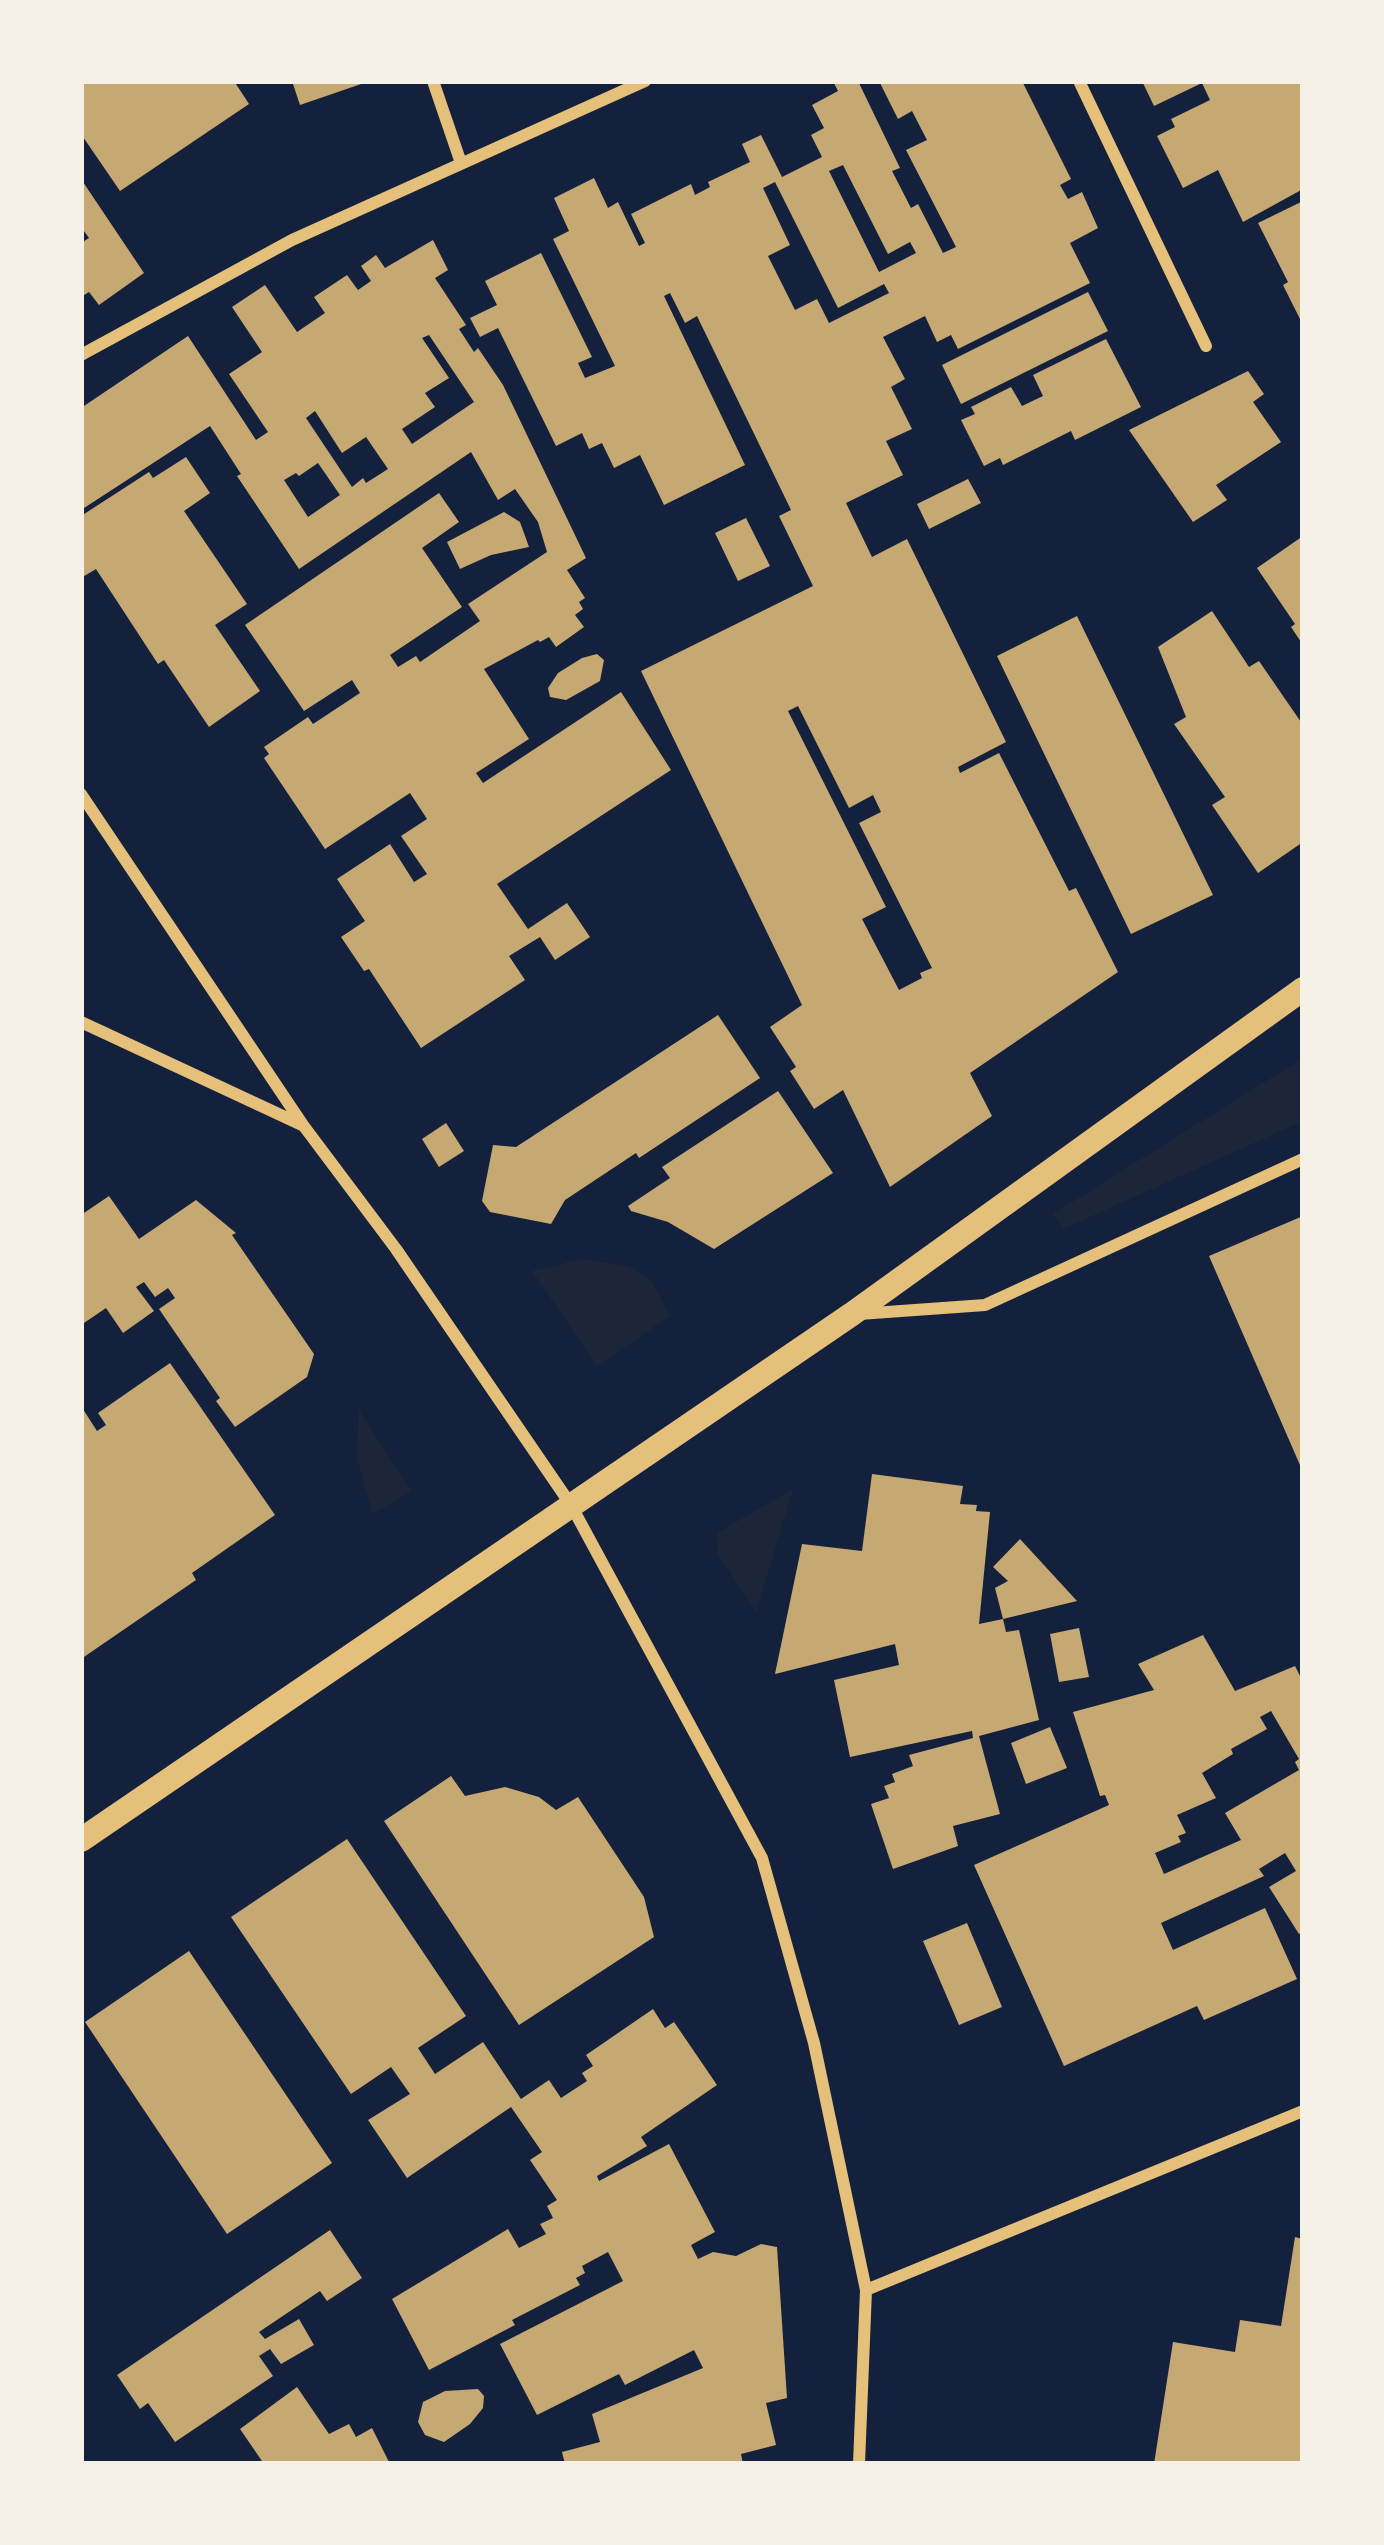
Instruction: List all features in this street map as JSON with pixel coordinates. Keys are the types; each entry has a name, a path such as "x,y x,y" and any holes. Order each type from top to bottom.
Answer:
{"main road":[{"path":"81,1840 852,1314 1303,989"}],"street":[{"path":"433,81 461,163"},
{"path":"81,355 292,240 645,81"},
{"path":"1079,81 1206,346"},
{"path":"81,794 303,1125 396,1249 571,1505 763,1858 814,2043 866,2290 860,2464"},
{"path":"81,1022 303,1125"},
{"path":"852,1314 985,1305 1303,1159"},
{"path":"866,2290 1303,2110"}],"shaded area":[{"path":"1303,1058 1303,1121 1063,1229 1053,1214"},
{"path":"581,1259 629,1266 652,1282 670,1316 597,1366 532,1271"},
{"path":"359,1410 411,1491 373,1514 357,1459"},
{"path":"793,1489 756,1612 718,1554 717,1533"}],"building":[{"path":"234,81 249,104 120,191 81,134 81,83"},
{"path":"292,81 366,81 367,82 300,105"},
{"path":"833,81 858,81 900,168 892,171 911,208 918,204 943,253 956,247 906,150 927,140 912,111 898,119 879,81 1022,81 1071,179 1060,185 1068,199 1082,192 1098,228 1070,243 1090,283 958,349 951,335 937,342 925,316 883,337 905,379 891,387 912,429 886,441 903,475 846,503 872,557 907,539 1006,742 958,767 960,773 999,753 1069,891 1076,888 1118,972 970,1073 992,1116 890,1187 843,1090 814,1109 790,1071 796,1067 770,1027 802,1005 641,671 813,586 779,516 791,510 697,316 685,323 670,293 664,296 745,465 664,505 640,455 614,468 602,443 589,449 582,433 556,446 498,328 480,337 470,318 497,305 485,281 541,253 592,357 578,363 585,378 615,366 553,239 569,231 554,198 594,178 608,208 618,202 639,246 645,243 631,214 691,184 695,195 710,187 708,182 750,162 742,144 761,135 782,177 822,157 811,135 824,128 812,105 838,91","holes":["843,165 888,254 910,242 916,253 879,272 829,171","775,182 838,308 884,284 889,293 829,323 817,299 795,310 768,256 790,245 763,188","798,706 849,808 873,795 881,812 859,823 932,968 899,990 862,919 886,907 788,711"]},
{"path":"1142,81 1303,81 1303,189 1243,222 1218,170 1183,188 1157,136 1175,127 1171,119 1210,100 1202,83 1154,106"},
{"path":"81,179 144,273 99,305 89,292 81,297 81,243 89,238 81,227"},
{"path":"1303,201 1303,325 1283,285 1288,282 1258,223"},
{"path":"433,240 448,270 435,278 466,325 459,329 503,385 586,558 567,570 585,598 579,602 583,609 575,615 584,627 556,647 549,637 538,640 484,669 529,739 476,773 483,783 621,692 671,770 497,884 528,929 567,903 590,937 555,960 540,937 509,956 525,980 421,1048 369,969 364,971 341,937 365,921 337,879 390,844 414,882 427,874 401,836 427,819 410,793 325,849 264,758 269,754 264,747 308,717 313,724 360,693 352,680 304,711 245,625 439,493 459,522 422,548 462,607 390,655 398,667 416,656 420,662 480,621 468,604 547,552 538,522 515,489 498,500 471,452 299,569 210,426 81,510 81,408 188,336 256,440 268,432 229,374 262,352 232,307 265,285 297,332 325,313 314,297 347,275 358,290 371,281 361,266 376,255 385,268","holes":["429,335 474,402 412,444 402,429 435,407 425,393 449,378 422,338","315,411 342,453 366,437 388,469 352,487 306,418","318,463 340,495 308,517 284,480 296,473 299,476"]},
{"path":"1088,292 1108,331 961,404 942,365"},
{"path":"1106,339 1141,407 1075,440 1071,431 1003,465 1000,458 984,466 961,420 975,414 971,407 1011,387 1022,406 1043,396 1033,375"},
{"path":"1248,371 1264,394 1253,402 1281,442 1216,485 1227,500 1193,522 1129,430"},
{"path":"186,457 210,493 184,511 247,604 215,625 260,691 209,727 164,660 158,664 96,569 81,578 81,516 149,472 153,478"},
{"path":"968,479 981,503 929,529 917,504"},
{"path":"504,512 520,522 529,547 491,555 460,569 447,542"},
{"path":"746,518 770,566 738,581 715,533"},
{"path":"1303,536 1303,645 1291,627 1295,624 1257,568"},
{"path":"1212,611 1249,667 1259,661 1303,725 1303,842 1258,873 1212,805 1225,797 1174,724 1186,717 1158,647"},
{"path":"1077,616 1213,895 1131,934 997,656"},
{"path":"597,654 604,660 600,681 566,700 550,697 548,688 558,673"},
{"path":"718,1015 760,1078 639,1158 636,1153 565,1200 551,1224 490,1212 482,1201 493,1145 516,1147"},
{"path":"778,1091 833,1173 714,1249 668,1222 631,1211 628,1206 670,1178 662,1167"},
{"path":"446,1123 464,1151 439,1167 422,1139"},
{"path":"109,1196 139,1239 196,1200 236,1233 232,1235 314,1354 307,1377 235,1427 159,1309 175,1298 168,1288 155,1297 144,1282 136,1287 154,1311 123,1333 106,1308 81,1325 81,1215"},
{"path":"1303,1216 1303,1472 1209,1256"},
{"path":"170,1363 275,1515 192,1573 196,1580 81,1659 81,1406 97,1431 106,1425 98,1413"},
{"path":"872,1474 963,1486 960,1504 990,1512 979,1624 1003,1619 1006,1632 1019,1630 1039,1720 979,1736 1000,1814 953,1826 958,1846 893,1869 871,1804 889,1798 884,1786 895,1782 892,1774 913,1766 909,1755 973,1738 972,1731 850,1757 834,1680 899,1665 895,1644 775,1674 802,1544 862,1551"},
{"path":"1020,1539 1077,1601 1003,1619 995,1588 1008,1581 993,1567"},
{"path":"1079,1628 1089,1677 1059,1682 1050,1634"},
{"path":"1203,1635 1235,1691 1295,1666 1303,1682 1303,1932 1299,1934 1269,1887 1296,1871 1285,1853 1259,1869 1264,1876 1161,1923 1173,1950 1265,1908 1297,1979 1204,2020 1197,2006 1064,2066 974,1865 1109,1805 1105,1795 1100,1796 1073,1712 1154,1690 1138,1664","holes":["1271,1711 1299,1759 1295,1762 1299,1770 1225,1813 1241,1840 1164,1874 1155,1853 1181,1842 1178,1836 1186,1833 1177,1815 1216,1798 1202,1773 1233,1754 1231,1749 1267,1729 1260,1717"]},
{"path":"1050,1727 1067,1768 1026,1784 1011,1743"},
{"path":"451,1776 465,1796 505,1787 539,1797 556,1810 578,1797 644,1897 654,1937 519,2025 384,1821"},
{"path":"347,1839 466,2016 418,2048 435,2074 483,2042 521,2099 549,2080 561,2098 587,2081 582,2073 593,2066 586,2055 653,2009 665,2028 674,2022 717,2085 641,2137 647,2146 597,2176 599,2181 669,2144 715,2232 691,2245 698,2259 713,2252 736,2256 761,2244 777,2247 787,2398 766,2403 776,2445 741,2454 743,2464 565,2464 562,2452 600,2442 592,2414 703,2368 694,2350 625,2385 619,2374 537,2415 500,2344 623,2281 608,2252 582,2266 585,2273 576,2278 580,2285 429,2370 392,2299 508,2229 519,2248 546,2234 540,2224 553,2218 547,2206 557,2200 530,2160 542,2152 511,2107 407,2178 368,2120 410,2094 391,2067 351,2094 231,1917"},
{"path":"967,1923 1002,2007 959,2025 923,1941"},
{"path":"189,1951 332,2163 227,2234 85,2022"},
{"path":"330,2230 362,2278 327,2301 320,2291 259,2332 265,2339 299,2319 314,2345 281,2364 270,2349 259,2356 273,2376 175,2442 148,2403 140,2409 117,2375"},
{"path":"1295,2237 1303,2239 1303,2464 1154,2464 1173,2342 1235,2352 1240,2320 1281,2326"},
{"path":"297,2387 329,2434 349,2424 356,2437 372,2428 390,2464 264,2464 240,2429"},
{"path":"478,2389 484,2396 483,2408 470,2424 444,2442 425,2435 418,2422 423,2402 445,2391"}]}
